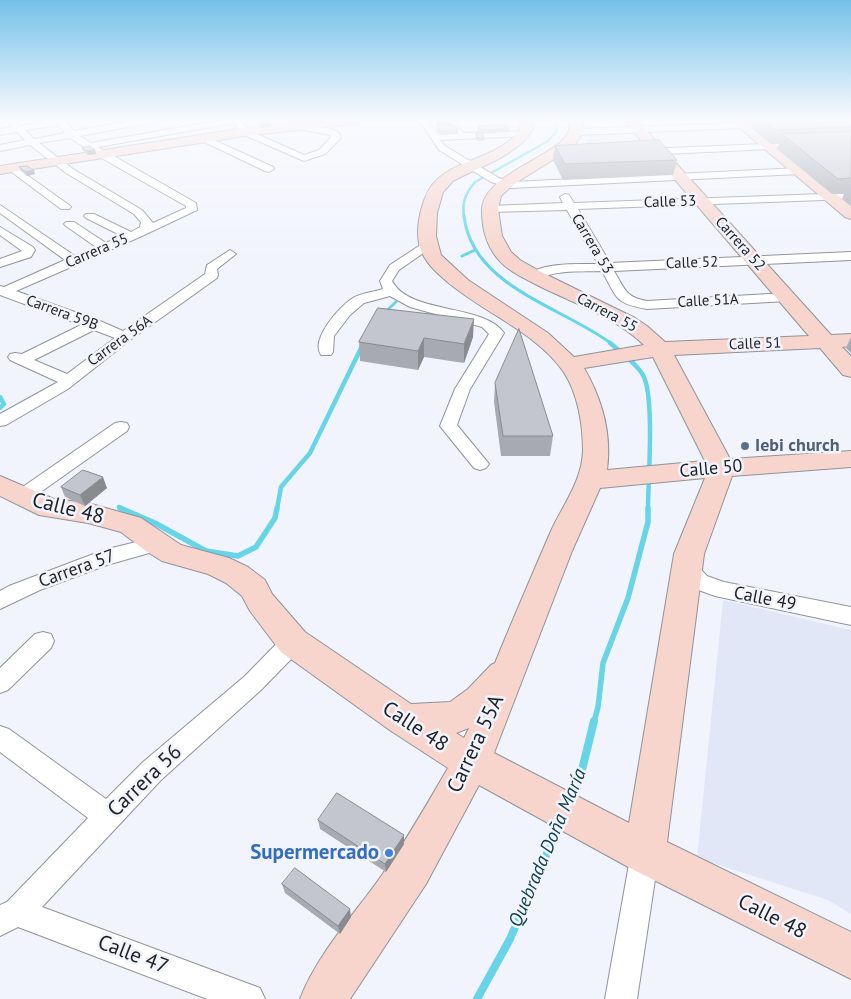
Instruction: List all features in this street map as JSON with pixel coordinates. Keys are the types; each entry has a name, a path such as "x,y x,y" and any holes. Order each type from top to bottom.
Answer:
{"street":[{"path":"4,168 22,166"},
{"path":"64,166 138,212 148,222 145,228 134,235 90,216"},
{"path":"122,166 192,205 191,210"},
{"path":"261,166 269,170"},
{"path":"490,209 500,182 533,166"},
{"name":"Carrera 52","path":"669,166 851,370"},
{"path":"792,166 851,214"},
{"path":"578,362 477,296 455,280 436,261 428,244 429,214 435,193 446,178 473,167 500,182 525,186 799,171"},
{"path":"4,168 65,207"},
{"name":"Carrera 53","path":"557,184 624,298 630,302"},
{"name":"Calle 53","path":"490,209 851,196"},
{"path":"0,208 74,261"},
{"name":"Carrera 55","path":"490,209 493,236 498,246 514,264 534,276 628,322 640,330 656,350 715,469"},
{"name":"Carrera 55","path":"2,291 191,210"},
{"path":"70,224 105,248"},
{"path":"0,230 29,250 26,254 0,263"},
{"path":"428,244 394,268 386,281 391,291 415,304 487,324 497,333 460,391 452,409 448,426 480,464"},
{"name":"Carrera 56A","path":"0,421 69,381 125,337 208,278 212,274 211,268 230,254"},
{"name":"Calle 52","path":"534,276 546,270 606,266 851,256"},
{"name":"Carrera 59B","path":"2,291 95,324 125,337"},
{"path":"326,352 327,336 345,312 359,300 391,291"},
{"name":"Calle 51A","path":"630,302 647,305 787,297"},
{"path":"17,358 95,324"},
{"name":"Calle 51","path":"578,362 656,350 851,340"},
{"path":"17,358 69,381"},
{"name":"Carrera 55A","path":"323,999 352,953 411,870 471,762 487,729 568,525 596,480 595,440 578,362"},
{"path":"11,491 121,427"},
{"name":"Calle 50","path":"596,480 851,459"},
{"path":"621,999 630,846 689,554 715,469"},
{"name":"Calle 48","path":"11,491 49,508 88,513 131,525 156,544 172,553 218,566 237,575 254,588 261,602 293,642 404,720 471,762 630,846 851,956"},
{"name":"Carrera 57","path":"0,601 16,591 110,556 156,544"},
{"name":"Calle 49","path":"687,567 700,582 722,590 851,616"},
{"path":"0,683 43,641"},
{"name":"Carrera 56","path":"8,916 152,771 253,683 293,642"},
{"path":"404,720 453,718 472,707 511,667"},
{"path":"0,737 108,817"},
{"name":"Calle 47","path":"8,916 249,999"}],"shaded area":[{"path":"723,600 851,630 851,914 828,900 697,858"}],"building":[{"path":"27,166 34,170 26,172 19,167"},
{"path":"821,166 851,166 851,178 838,179"},
{"path":"378,308 474,319 464,344 424,338 418,351 359,342"},
{"path":"519,329 553,436 503,436 495,383"},
{"path":"83,470 103,477 80,495 61,487"},
{"path":"337,793 404,835 385,864 318,820"},
{"path":"295,868 350,909 338,926 282,884"}],"waterway":[{"name":"Quebrada Doña María","path":"464,217 463,207 465,198 475,182 504,166"},
{"name":"Quebrada Doña María","path":"464,216 471,240 484,261 501,278 523,293 612,344"},
{"path":"462,256 475,250"},
{"path":"384,313 396,302"},
{"name":"Quebrada Doña María","path":"610,343 636,366 643,375 647,386 650,420 648,509"},
{"path":"277,509 281,487 310,453 363,344"},
{"path":"0,397 4,404 0,408"},
{"path":"119,507 123,509"},
{"path":"120,508 155,523 206,551 238,556 256,547 275,518 277,508"},
{"name":"Quebrada Doña María","path":"594,722 598,707 603,663 628,598 648,522 648,509"},
{"name":"Quebrada Doña María","path":"571,799 580,778 594,721"},
{"name":"Quebrada Doña María","path":"477,999 510,939 560,823"}],"place":[{"name":"Iebi church","path":"745,446"},
{"name":"Supermercado","path":"389,853"}]}
